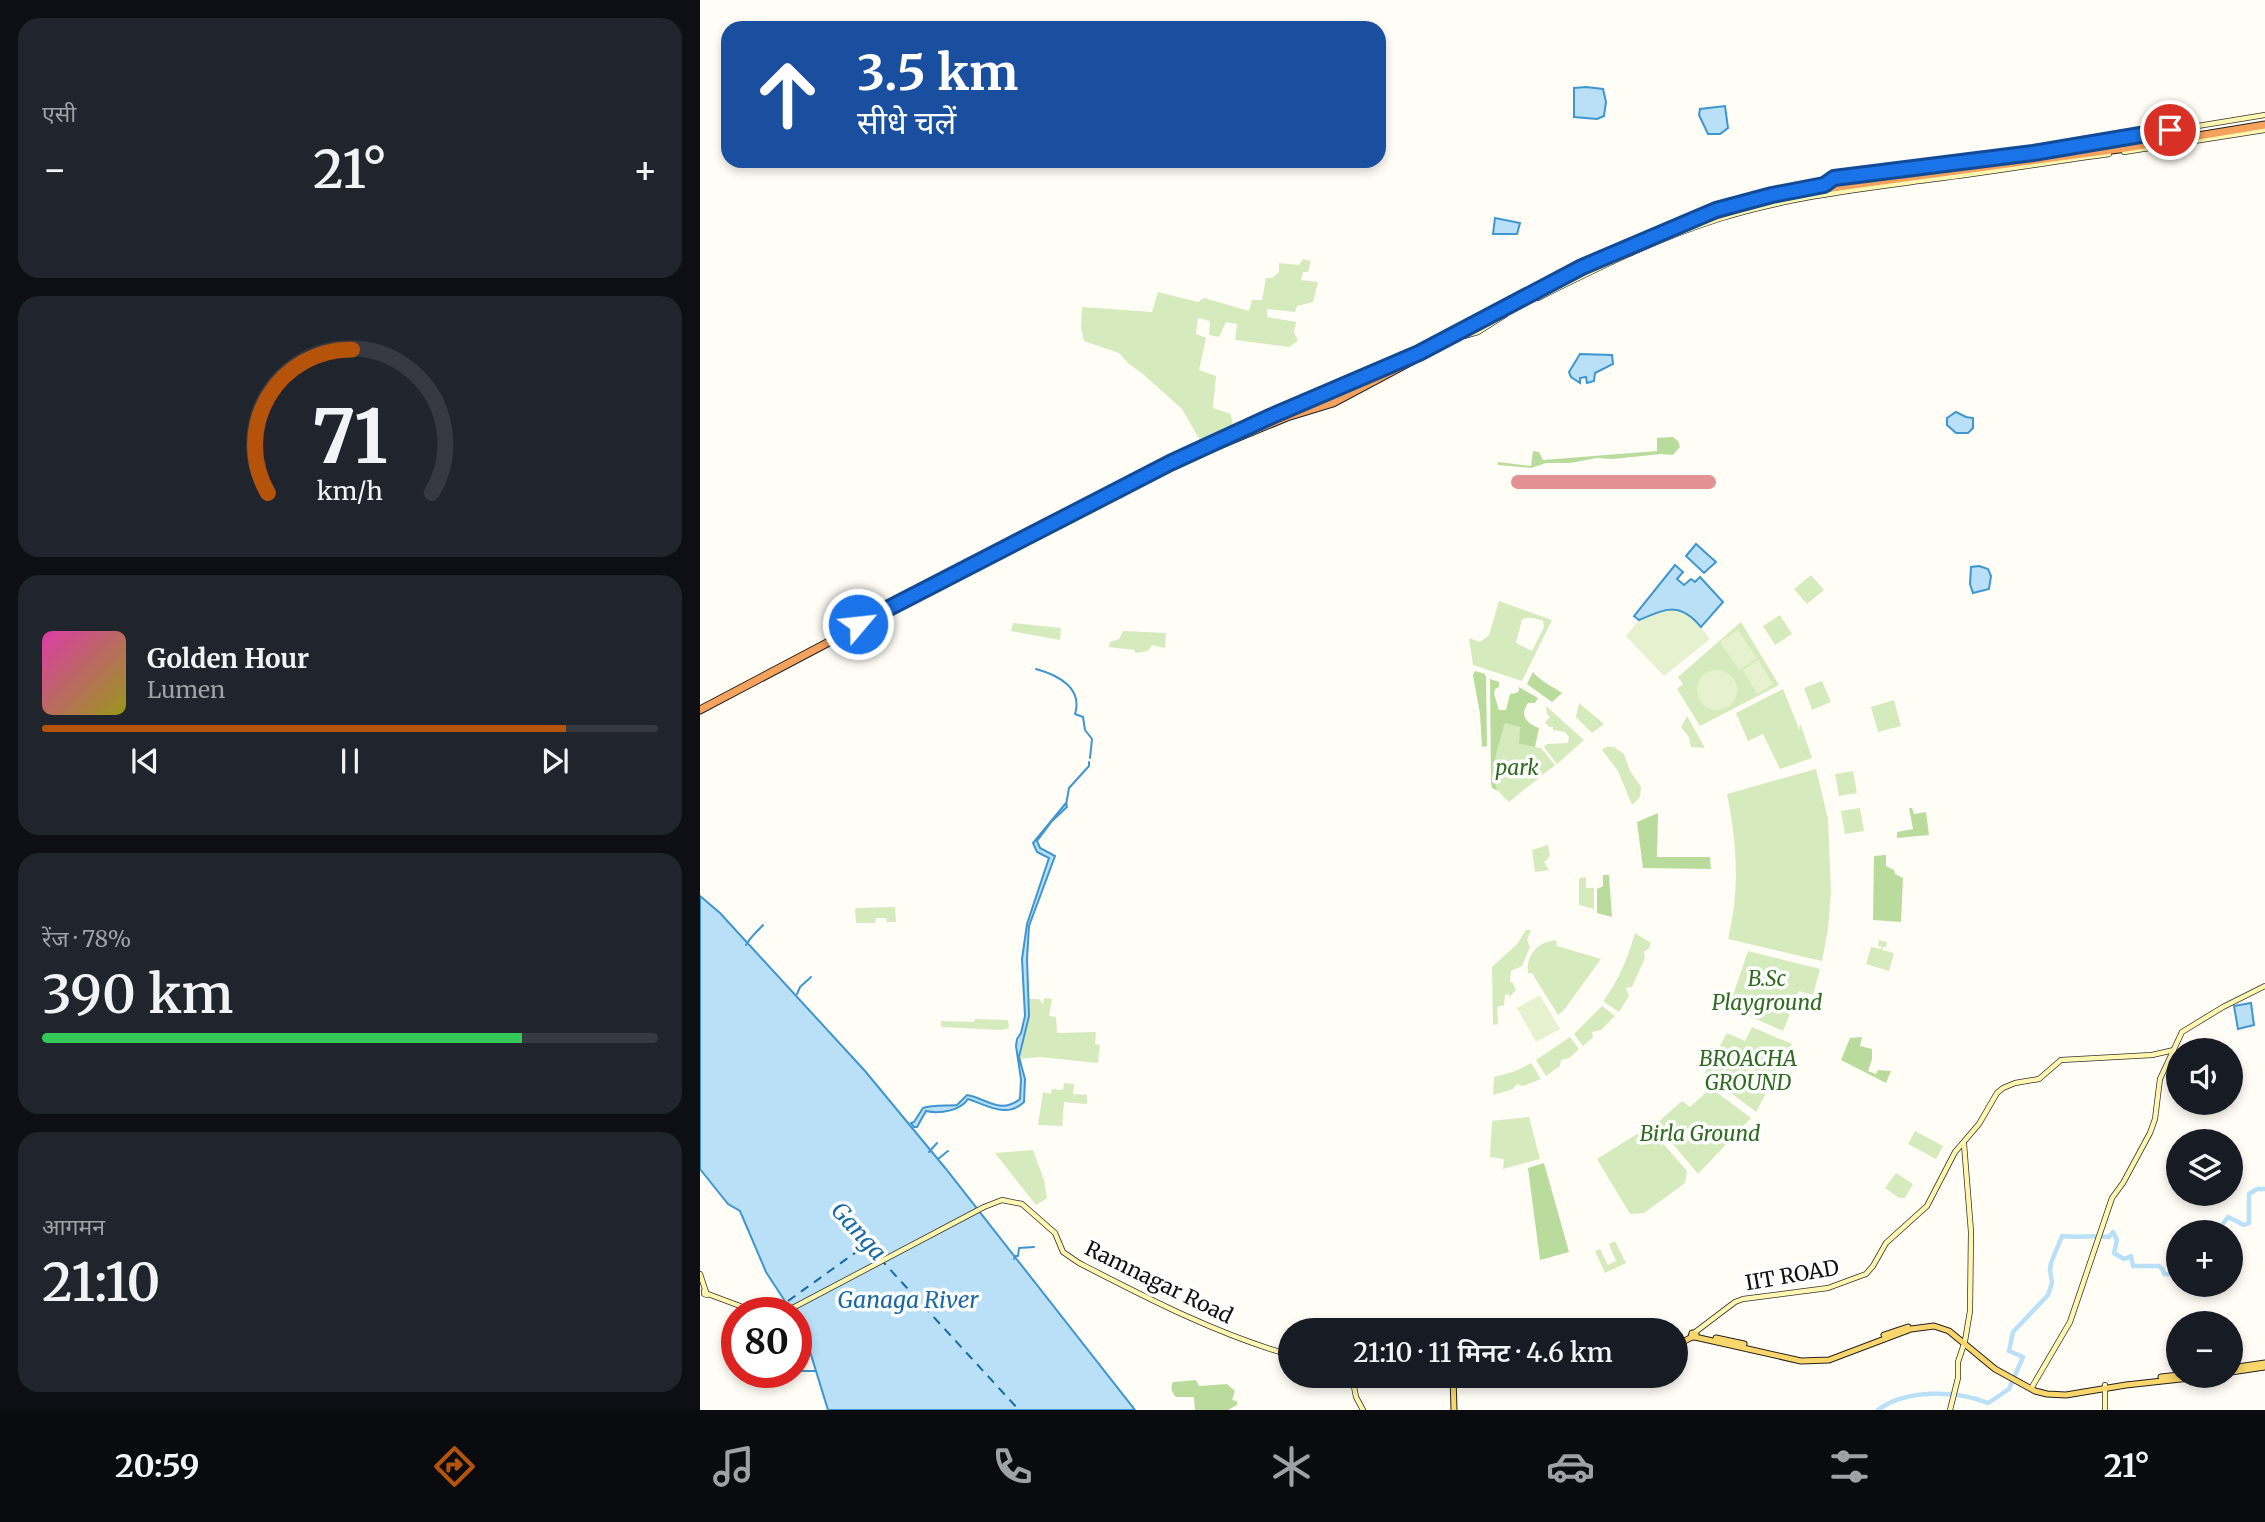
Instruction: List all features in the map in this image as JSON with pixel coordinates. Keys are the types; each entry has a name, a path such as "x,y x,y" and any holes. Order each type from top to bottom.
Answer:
{"highway":[{"path":"1006,548 1170,463 1419,353 1581,269 1716,210 1824,185 2265,125"},
{"path":"700,708 996,553 1171,466 1287,417 1334,403 1497,318 1581,269 1721,214 1824,189 2119,149 2265,125"}],"main road":[{"path":"1688,1338 1694,1335 1810,1362 1829,1360 1911,1329 1926,1326 1943,1328 2015,1379 2035,1391 2053,1395 2166,1377"},
{"path":"2243,1368 2265,1365"},
{"path":"2015,1379 2050,1392 2166,1380"},
{"path":"1451,1388 1452,1410"}],"street":[{"path":"1824,185 1834,178 2033,153 2265,114"},
{"path":"1497,318 1637,251 1708,223 1762,207 1835,191 1937,179 2265,125"},
{"path":"2179,1038 2182,1032 2223,1007 2265,986"},
{"name":"IIT ROAD","path":"1694,1335 1728,1306 1743,1299 1828,1288 1861,1278 1873,1266 1886,1243 1927,1206 1955,1152 1979,1124 1999,1091 2015,1083 2039,1079 2059,1060 2152,1055 2166,1052"},
{"path":"2032,1387 2070,1322 2112,1198 2150,1133 2155,1119 2160,1079 2166,1067"},
{"path":"1950,1410 1970,1311 1971,1232 1964,1143"},
{"name":"Ramnagar Road","path":"812,1298 994,1202 1010,1200 1035,1213 1055,1233 1063,1252 1111,1280 1198,1321 1278,1350"},
{"path":"700,1274 706,1293 721,1298"},
{"path":"2105,1387 2105,1410"},
{"path":"1354,1388 1363,1410"}],"green space":[{"path":"1303,259 1311,261 1308,272 1303,272 1301,280 1318,282 1313,302 1297,306 1295,312 1267,309 1267,317 1296,322 1294,333 1298,340 1290,347 1235,340 1237,324 1226,322 1219,337 1209,335 1210,321 1198,318 1196,334 1206,338 1199,370 1216,376 1213,408 1231,414 1233,427 1200,440 1182,409 1119,353 1084,341 1081,327 1082,307 1152,312 1158,292 1198,302 1204,298 1249,311 1252,300 1262,300 1266,278 1272,278 1279,272 1279,263 1299,265"},
{"path":"1673,437 1680,447 1673,455 1597,458 1570,463 1546,463 1531,468 1498,465 1498,462 1531,466 1533,451 1539,452 1543,460 1657,451 1657,438"},
{"path":"1811,575 1824,590 1807,604 1794,589"},
{"path":"1499,601 1552,620 1522,681 1473,665 1469,638 1480,642 1489,635","holes":["1534,618 1543,621 1544,627 1532,651 1516,643 1522,620"]},
{"path":"1668,608 1692,616 1710,639 1664,676 1626,636 1639,620"},
{"path":"1780,615 1792,634 1775,645 1763,626"},
{"path":"1741,622 1779,685 1700,726 1677,689 1683,684 1678,677"},
{"path":"1013,623 1061,628 1060,640 1011,631"},
{"path":"1738,630 1757,658 1739,670 1720,642"},
{"path":"1123,631 1166,633 1165,648 1152,645 1148,651 1136,653 1134,650 1109,647 1110,642 1119,639"},
{"path":"1758,660 1773,684 1757,694 1743,670"},
{"path":"1717,670 1725,671 1731,676 1736,682 1736,698 1731,704 1725,709 1717,710 1709,709 1703,704 1698,698 1697,690 1698,682 1703,676 1709,671"},
{"path":"1475,671 1485,674 1486,678 1487,746 1482,747 1480,714 1473,675"},
{"path":"1533,672 1562,693 1552,702 1527,684"},
{"path":"1490,679 1499,682 1494,694 1499,710 1506,710 1510,694 1519,691 1519,687 1538,698 1535,703 1528,703 1524,712 1528,721 1539,728 1535,747 1519,744 1520,727 1505,723 1494,766 1498,791 1492,788 1491,783"},
{"path":"1822,681 1831,702 1812,710 1804,688"},
{"path":"1783,689 1800,731 1800,723 1812,758 1780,769 1763,734 1748,741 1736,713"},
{"path":"1894,700 1901,726 1878,732 1871,707"},
{"path":"1579,703 1604,724 1592,733 1576,717"},
{"path":"1546,706 1584,740 1557,764 1544,747 1547,744 1568,743 1569,737 1565,732 1553,730 1553,727 1549,727 1545,722 1550,717"},
{"path":"1687,716 1705,748 1691,747 1689,737 1681,727"},
{"name":"park","path":"1505,723 1521,726 1519,744 1541,748 1555,765 1509,802 1495,785 1493,771"},
{"path":"1614,747 1624,754 1630,771 1641,787 1640,797 1632,805 1618,771 1602,750"},
{"path":"1816,769 1828,819 1831,892 1822,961 1728,939 1736,866 1727,794"},
{"path":"1853,771 1857,793 1839,796 1835,774"},
{"path":"1860,808 1864,831 1845,834 1841,811"},
{"path":"1909,808 1912,808 1914,814 1926,812 1929,835 1897,838 1897,832 1913,829"},
{"path":"1658,813 1657,857 1710,857 1711,869 1643,868 1637,822"},
{"path":"1548,845 1550,856 1544,862 1549,870 1535,872 1532,850"},
{"path":"1886,855 1886,866 1903,878 1901,922 1873,920 1874,856"},
{"path":"1603,875 1609,875 1612,917 1597,913 1597,889 1603,886"},
{"path":"1586,877 1586,888 1594,888 1594,909 1579,905 1579,880"},
{"path":"895,907 896,922 876,918 875,923 856,923 857,908"},
{"path":"1526,930 1531,930 1527,940 1530,947 1522,966 1511,971 1510,982 1516,990 1509,997 1509,994 1505,995 1504,1005 1497,1007 1498,1024 1493,1025 1492,967 1517,944"},
{"path":"1635,933 1651,943 1644,952 1645,958 1632,987 1626,988 1629,996 1619,1012 1603,1001 1622,968"},
{"path":"1556,940 1557,946 1601,959 1558,1015 1532,973 1528,973 1529,960 1534,950 1544,943"},
{"path":"1879,940 1887,942 1882,950 1894,953 1889,971 1866,964 1871,947 1881,949 1881,946 1878,946"},
{"name":"B.Sc Playground","path":"1748,951 1820,969 1813,995 1799,991 1783,1031 1729,1007"},
{"path":"1540,995 1560,1029 1536,1042 1517,1008"},
{"path":"1044,998 1052,999 1049,1016 1056,1017 1057,1033 1096,1032 1095,1044 1100,1045 1098,1063 1040,1057 1020,1059 1027,999 1039,999 1043,1004"},
{"path":"1602,1006 1615,1016 1601,1030 1592,1032 1593,1037 1583,1046 1574,1034"},
{"path":"975,1019 1008,1020 1009,1028 1002,1030 941,1027 941,1021 974,1022"},
{"name":"BROACHA GROUND","path":"1752,1027 1792,1044 1756,1112 1705,1073 1727,1033 1745,1041"},
{"path":"1570,1037 1579,1049 1569,1058 1561,1060 1560,1066 1546,1076 1536,1060"},
{"path":"1862,1037 1860,1046 1872,1049 1868,1071 1876,1074 1878,1070 1891,1071 1886,1083 1841,1060 1850,1038"},
{"path":"1531,1063 1541,1079 1523,1086 1517,1084 1513,1089 1493,1095 1494,1077 1516,1071"},
{"path":"1064,1083 1074,1084 1073,1094 1087,1095 1087,1104 1064,1102 1062,1126 1038,1125 1043,1092 1051,1094 1052,1089 1063,1090"},
{"name":"Birla Ground","path":"1711,1088 1751,1118 1698,1174 1656,1124 1682,1101 1690,1107"},
{"path":"1529,1117 1540,1159 1503,1169 1504,1159 1490,1157 1492,1121"},
{"path":"1915,1131 1943,1146 1936,1159 1908,1144"},
{"path":"1654,1133 1687,1171 1685,1183 1644,1213 1630,1214 1597,1159 1637,1134"},
{"path":"1033,1150 1044,1180 1047,1198 1036,1205 995,1153"},
{"path":"1544,1163 1569,1252 1540,1260 1528,1168"},
{"path":"1896,1173 1913,1184 1905,1198 1899,1198 1885,1188"},
{"path":"1615,1241 1626,1263 1605,1273 1595,1251 1600,1249 1608,1265 1616,1261 1609,1244"},
{"path":"1196,1380 1199,1386 1227,1384 1235,1391 1232,1400 1237,1401 1237,1405 1228,1410 1195,1410 1194,1397 1176,1397 1173,1394 1173,1382"}],"water":[{"path":"1574,88 1603,89 1606,102 1604,116 1597,119 1574,117"},
{"path":"1725,106 1728,128 1720,134 1708,134 1699,115 1700,109"},
{"path":"1495,218 1520,223 1517,234 1493,234"},
{"path":"1580,354 1612,355 1613,364 1595,373 1594,381 1587,383 1586,377 1580,378 1580,383 1571,377 1569,372"},
{"path":"1956,412 1973,418 1973,428 1968,433 1956,433 1947,425 1947,418"},
{"path":"1696,544 1716,562 1704,573 1686,556"},
{"path":"1675,565 1683,572 1677,579 1684,585 1691,579 1695,582 1700,577 1723,602 1701,627 1679,610 1657,613 1639,620 1634,616"},
{"path":"1971,567 1988,569 1991,576 1989,589 1973,593 1970,584"},
{"path":"1066,803 1067,807 1037,841 1040,848 1055,856 1029,926 1029,1016 1019,1057 1025,1079 1024,1102 1011,1110 1004,1110 968,1099 949,1111 926,1111 917,1127 914,1127 911,1123 923,1108 957,1105 967,1095 999,1106 1013,1104 1020,1099 1021,1079 1016,1046 1025,1016 1022,959 1027,924 1049,858 1037,852 1033,843"},
{"name":"Ganaga River","path":"700,896 720,913 865,1071 946,1169 1135,1410 828,1410 812,1358 812,1297 782,1297 766,1272 740,1211 728,1204 700,1169"},
{"path":"2251,1003 2254,1025 2238,1029 2234,1006"}],"waterway":[{"path":"1036,669 1060,679 1072,690 1077,705 1075,714 1083,717 1085,730 1092,739 1090,758"},
{"path":"1066,805 1069,788 1089,766 1089,762"},
{"path":"746,945 763,925"},
{"path":"797,994 800,987 811,977"},
{"path":"929,1152 937,1143"},
{"path":"938,1159 948,1151"},
{"path":"2243,1224 2249,1223 2249,1194 2257,1189 2265,1189"},
{"path":"2226,1220 2228,1217 2234,1220"},
{"path":"1878,1410 1903,1398 1932,1394 1962,1396 1988,1403 2009,1389 2023,1357 2009,1351 2013,1332 2048,1295 2052,1283 2051,1263 2062,1236 2109,1237 2113,1232 2117,1240 2114,1253 2124,1259 2131,1256 2133,1266 2159,1266 2166,1274"},
{"path":"1014,1259 1018,1256 1019,1248 1034,1247"}],"ferry route":[{"path":"794,1297 859,1250 866,1248 874,1252 1019,1410"}],"runway":[{"path":"1518,482 1709,482"}],"route":[{"path":"858,624 1170,463 1419,353 1578,269 1716,210 1824,185 1834,178 2033,153 2170,130"}],"water label":[{"name":"Ganga","path":"859,1231"}]}
